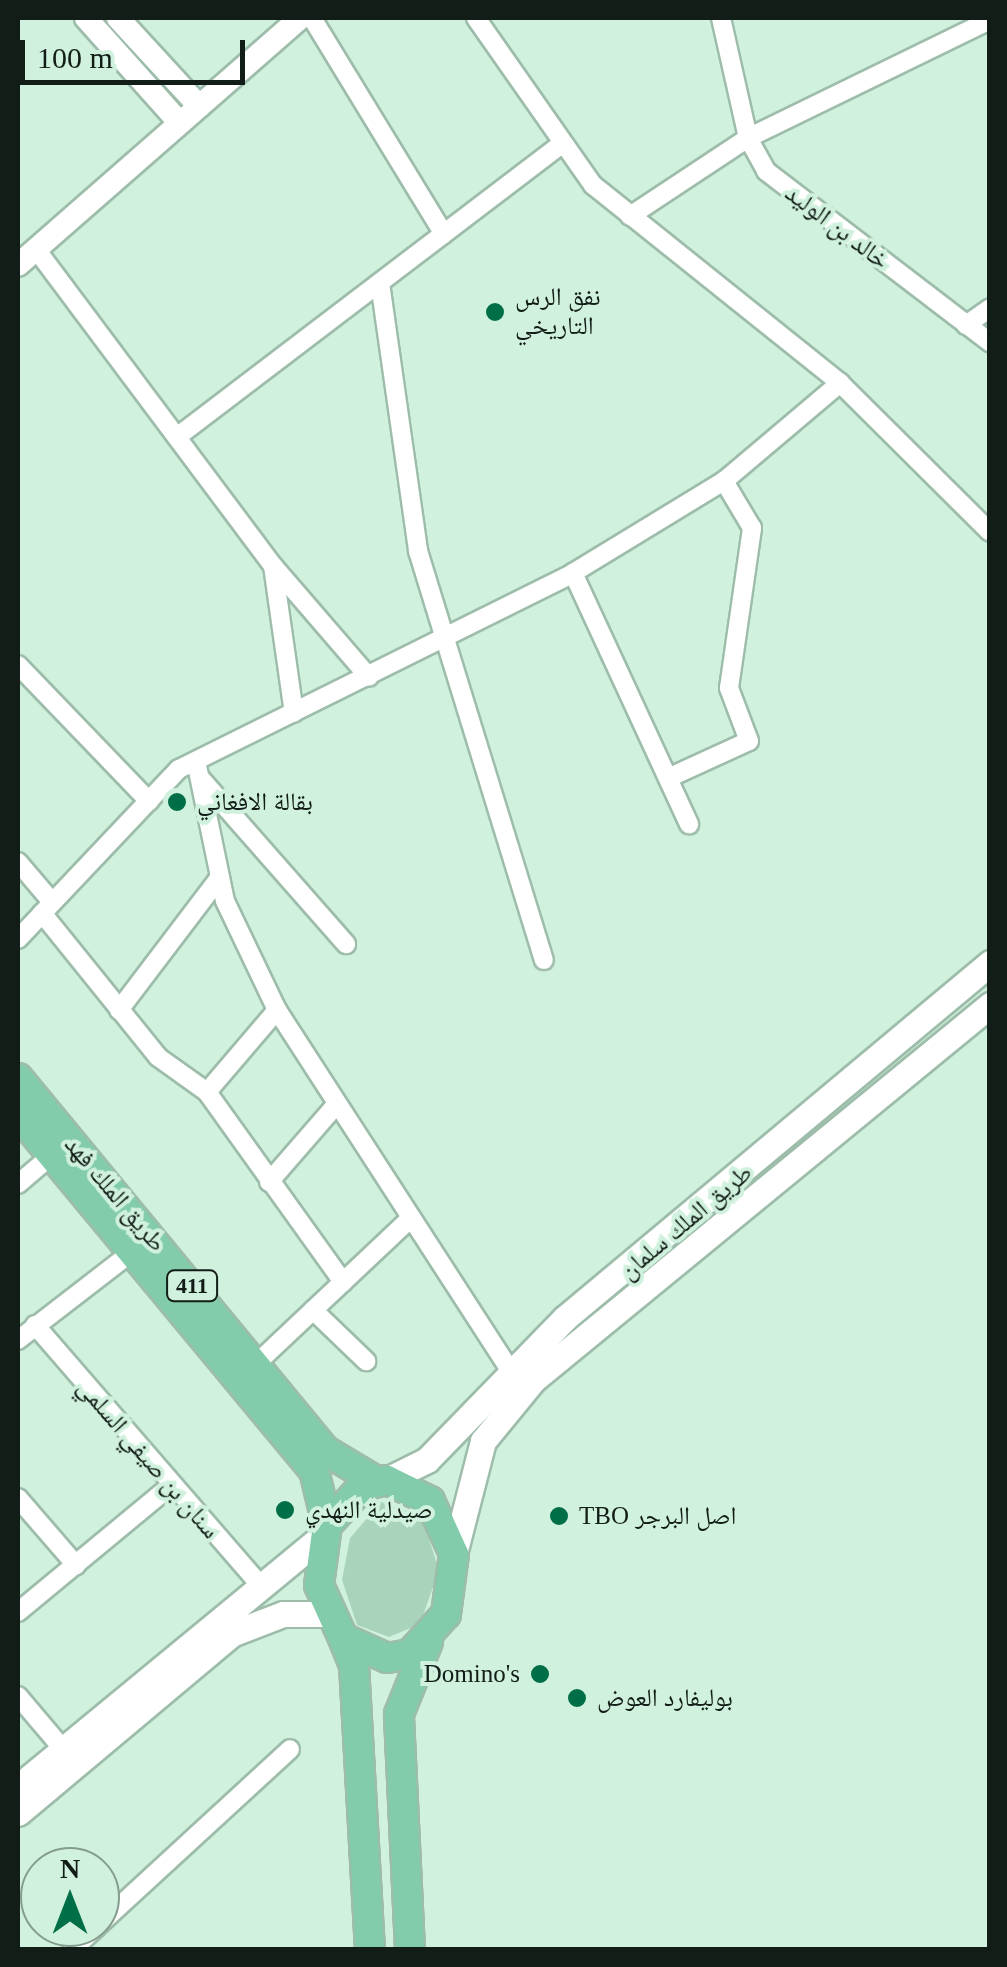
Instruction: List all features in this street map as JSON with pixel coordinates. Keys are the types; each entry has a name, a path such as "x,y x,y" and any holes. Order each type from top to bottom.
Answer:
{"main road":[{"name":"طريق الملك سلمان","path":"381,1481 427,1460 510,1370 990,963"},
{"name":"طريق الملك سلمان","path":"454,1554 475,1458 534,1379 990,1005"},
{"name":"طريق الملك فهد","path":"18,1078 326,1451 381,1481"},
{"name":"طريق الملك فهد","path":"18,1114 314,1470 326,1530"},
{"path":"18,1786 264,1589 326,1530 343,1501 381,1481 430,1501 454,1554 446,1614 430,1638 399,1714 410,1950"},
{"path":"326,1530 327,1614 354,1665 370,1950"},
{"path":"18,1813 231,1634 284,1614 327,1614"},
{"path":"343,1638 386,1658 430,1638"}],"street":[{"path":"86,18 180,122"},
{"path":"118,18 199,106"},
{"path":"18,265 300,18"},
{"path":"312,18 444,234"},
{"path":"476,18 562,144 630,216 840,383 990,532"},
{"name":"خالد بن الوليد","path":"722,18 748,138 786,188 990,342"},
{"path":"630,216 748,138 990,20"},
{"path":"177,437 562,144"},
{"path":"36,249 274,566 369,677"},
{"path":"380,283 418,551 451,638 544,960"},
{"path":"966,324 990,308"},
{"path":"18,939 149,801 294,713 573,574 724,482 840,383"},
{"path":"668,778 749,740 729,688 752,528 724,482"},
{"path":"274,566 294,713"},
{"path":"573,574 689,824"},
{"path":"18,664 149,801"},
{"path":"198,769 220,877 277,1010 335,1106 510,1370"},
{"path":"198,769 346,944"},
{"path":"18,862 119,1010 158,1057 207,1092 343,1282"},
{"path":"119,1010 220,877"},
{"path":"207,1092 277,1010"},
{"path":"269,1182 335,1106"},
{"path":"18,1184 52,1155"},
{"path":"257,1363 411,1218"},
{"path":"18,1340 133,1252"},
{"path":"313,1310 366,1361"},
{"name":"سنان بن صيفي السلمي","path":"36,1326 168,1488 264,1589"},
{"path":"18,1612 168,1488"},
{"path":"18,1498 76,1565"},
{"path":"18,1696 62,1749"},
{"path":"120,1906 290,1748"}],"green space":[{"path":"381,1502 422,1517 439,1570 420,1624 389,1637 357,1625 342,1580 350,1538"}],"place":[{"name":"نفق الرس التاريخي","path":"495,312"},
{"name":"بقالة الافغاني","path":"177,802"},
{"name":"صيدلية النهدي","path":"285,1510"},
{"name":"TBO اصل البرجر","path":"559,1516"},
{"name":"Domino's","path":"540,1674"},
{"name":"بوليفارد العوض","path":"577,1698"}]}
